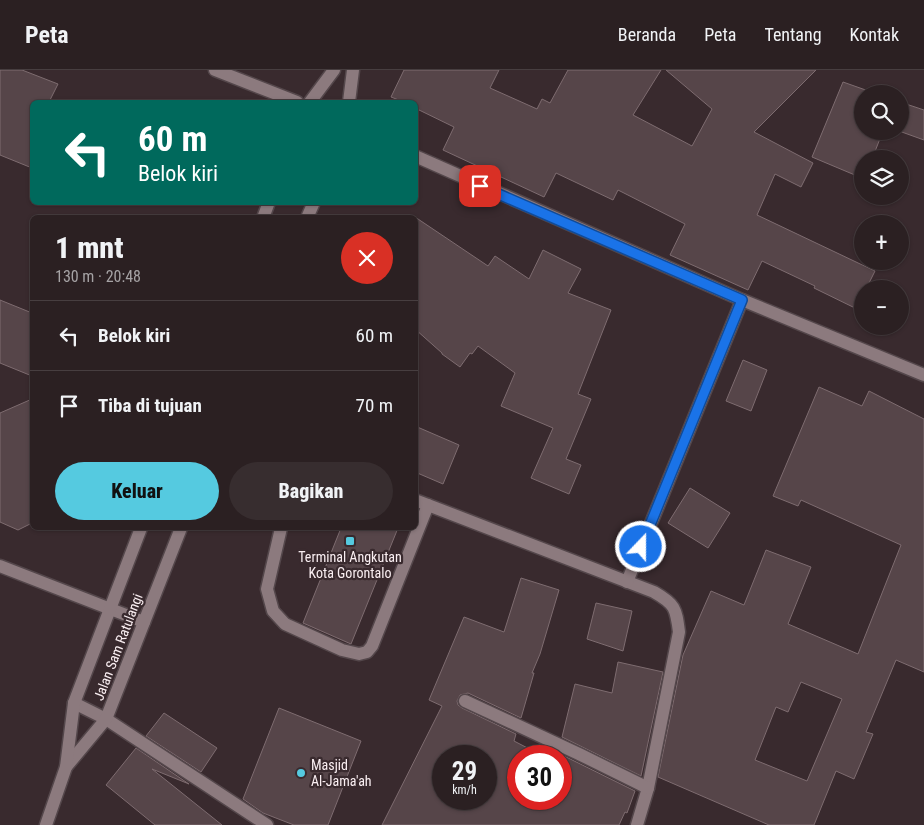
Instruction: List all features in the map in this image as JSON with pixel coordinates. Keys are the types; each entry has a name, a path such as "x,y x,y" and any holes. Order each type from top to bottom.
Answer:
{"street":[{"path":"215,70 292,100"},
{"path":"312,100 334,70"},
{"path":"349,100 353,70"},
{"path":"418,157 742,300 924,375"},
{"path":"627,582 742,300"},
{"path":"418,501 654,592 669,600 677,615 678,632 648,788 637,825"},
{"path":"281,530 267,589 273,611 285,624 342,650 359,654 367,652 372,646 428,505"},
{"name":"Jalan Sam Ratulangi","path":"46,825 66,766 74,703 140,530"},
{"name":"Jalan Sam Ratulangi","path":"66,766 106,720 180,530"},
{"path":"0,566 109,610 144,622"},
{"path":"465,701 648,788"},
{"path":"74,703 106,720 267,825"}],"building":[{"path":"0,70 22,70 58,84 50,100 30,100 30,167 0,155"},
{"path":"404,70 499,70 490,88 537,109 542,99 550,103 568,70 661,70 633,115 692,146 712,109 666,70 816,70 754,132 813,163 801,187 775,174 757,215 854,261 854,270 875,271 870,280 854,280 854,308 814,288 815,286 762,261 748,290 670,255 685,224 618,190 613,200 556,173 544,197 443,150 454,127 418,109 418,100 399,100 391,97"},
{"path":"843,82 854,86 854,140 879,140 876,150 854,150 854,175 812,157"},
{"path":"909,105 924,110 924,140 909,135"},
{"path":"418,219 488,266 495,256 529,279 543,250 581,269 568,293 611,310 578,394 591,399 566,459 581,465 569,494 531,478 553,428 501,406 515,373 478,346 472,354 470,353 460,367 418,332"},
{"path":"0,300 30,312 30,375 0,363"},
{"path":"743,360 767,370 751,411 726,401"},
{"path":"819,387 862,406 869,391 924,419 924,672 896,660 866,732 873,734 854,779 836,771 814,825 769,825 658,777 683,655 711,591 744,605 766,550 811,567 788,624 858,654 901,545 801,500 798,506 773,496","holes":["801,682 842,699 807,781 755,760 776,707 788,712"]},
{"path":"30,400 30,524 18,530 0,522 0,413"},
{"path":"418,427 459,445 443,484 418,473"},
{"path":"690,488 730,513 708,548 668,523"},
{"path":"340,530 397,530 351,644 303,623"},
{"path":"521,578 559,590 540,654 532,673 534,673 521,718 468,693 460,695 457,701 458,705 516,734 514,741 522,745 507,745 507,810 572,810 572,760 635,791 627,813 625,812 619,825 382,825 442,706 429,700 464,617 504,632"},
{"path":"596,603 632,611 623,651 587,639"},
{"path":"618,662 663,672 641,776 562,737 575,684 612,693"},
{"name":"Masjid Al-Jama'ah","path":"279,708 361,741 328,825 294,825 263,813 243,799"},
{"path":"164,713 217,748 201,772 146,736"},
{"path":"136,748 189,784 152,769 222,825 155,825 106,785"}],"place":[{"name":"Terminal Angkutan Kota Gorontalo","path":"350,541"},
{"name":"Masjid Al-Jama'ah","path":"301,773"}],"route":[{"path":"480,186 742,300 641,547"}]}
